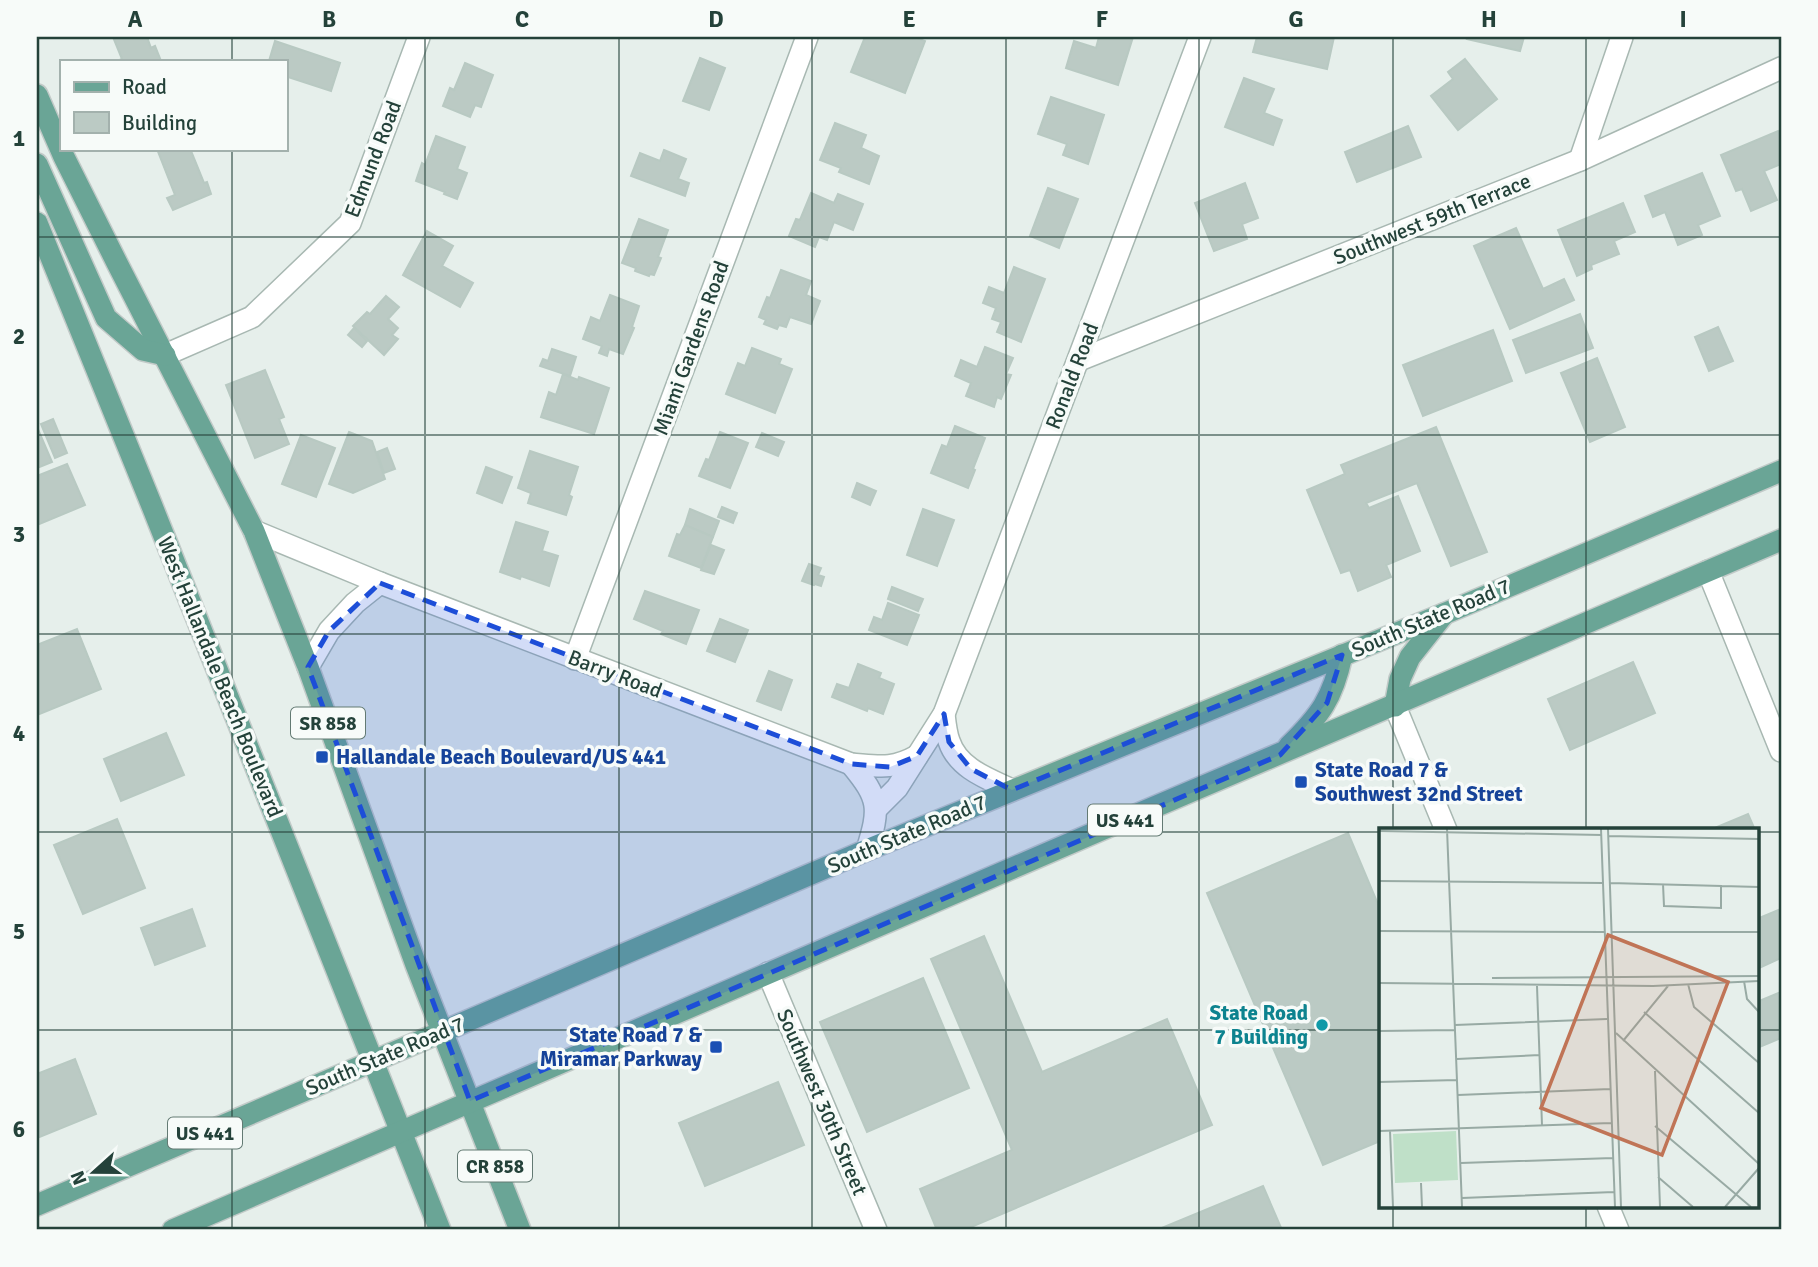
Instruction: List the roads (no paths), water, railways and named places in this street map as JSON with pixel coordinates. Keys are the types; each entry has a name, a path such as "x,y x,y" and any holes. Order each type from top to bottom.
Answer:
{"main road":[{"name":"SR 858","path":"37,94 60,148"},
{"name":"SR 858","path":"61,150 254,531 308,667 416,965 470,1101"},
{"path":"37,164 106,318 143,350 165,355"},
{"name":"West Hallandale Beach Boulevard","path":"37,223 440,1230"},
{"name":"South State Road 7","path":"37,1205 867,850 1446,613 1781,471"},
{"name":"US 441","path":"173,1230 1781,540"},
{"path":"1395,706 1399,679 1410,657 1446,613"},
{"path":"1279,755 1308,727 1326,703 1337,681 1342,655"},
{"name":"CR 858","path":"470,1101 520,1230"}],"street":[{"name":"Edmund Road","path":"165,355 252,317 350,223 419,37"},
{"name":"Miami Gardens Road","path":"575,659 807,37"},
{"name":"Ronald Road","path":"876,809 897,788 944,714 1200,37"},
{"path":"1580,160 1622,37"},
{"name":"Southwest 59th Terrace","path":"1079,359 1580,160 1781,68"},
{"name":"Barry Road","path":"254,531 380,583 851,765 890,767 917,756"},
{"path":"1708,571 1781,751"},
{"path":"308,667 329,631 355,603 380,583"},
{"path":"1395,706 1445,828"},
{"path":"944,714 949,742 954,753 971,769 1012,790"},
{"path":"851,765 868,785 876,809 867,850"},
{"name":"Southwest 30th Street","path":"768,973 876,1230"},
{"path":"1609,1208 1618,1230"}],"place":[{"name":"Hallandale Beach Boulevard/US 441","path":"322,757"},
{"name":"State Road 7 & Southwest 32nd Street","path":"1301,782"},
{"name":"State Road 7 Building","path":"1322,1025"},
{"name":"State Road 7 & Miramar Parkway","path":"716,1047"}]}
